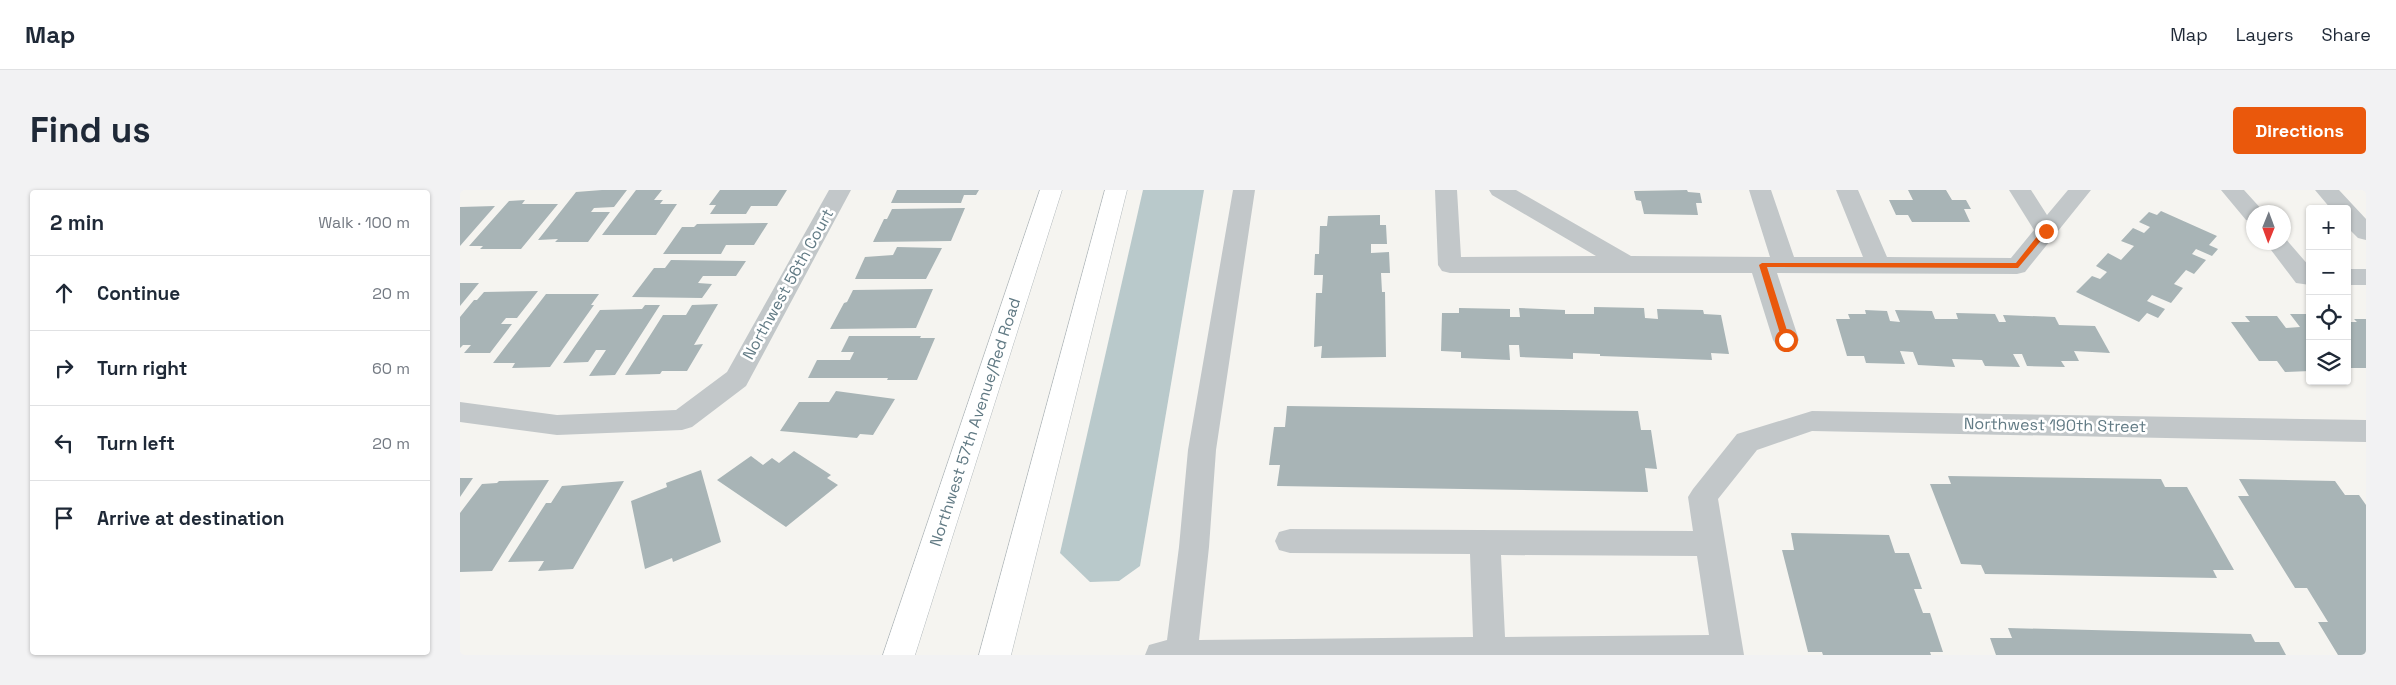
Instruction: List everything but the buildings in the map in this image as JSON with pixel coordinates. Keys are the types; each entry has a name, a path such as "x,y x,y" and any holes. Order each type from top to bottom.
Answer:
{"main road":[{"name":"Northwest 57th Avenue/Red Road","path":"900,655 1051,190"},
{"path":"995,655 1116,190"}],"street":[{"name":"Northwest 56th Court","path":"460,412 557,425 682,420 737,378 840,190"},
{"path":"1180,655 1194,547 1202,450 1244,190"},
{"path":"1446,190 1450,265 1878,266 2018,266 2080,190"},
{"path":"1500,190 1627,264"},
{"path":"1760,190 1786,340"},
{"path":"1847,190 1878,266"},
{"path":"2020,190 2046,231"},
{"path":"2232,190 2246,206"},
{"path":"2326,190 2340,205"},
{"path":"2351,216 2366,233"},
{"path":"2283,250 2306,277"},
{"path":"2351,277 2366,278"},
{"name":"Northwest 190th Street","path":"1710,544 1703,497 1747,442 1812,421 2366,430"},
{"path":"1161,655 1727,652 1710,544 1290,541"},
{"path":"1485,542 1490,652"}],"shaded area":[{"path":"1143,190 1204,190 1140,566 1119,581 1090,582 1060,553"}],"route":[{"path":"1786,340 1762,265 2018,266 2046,231"}]}
